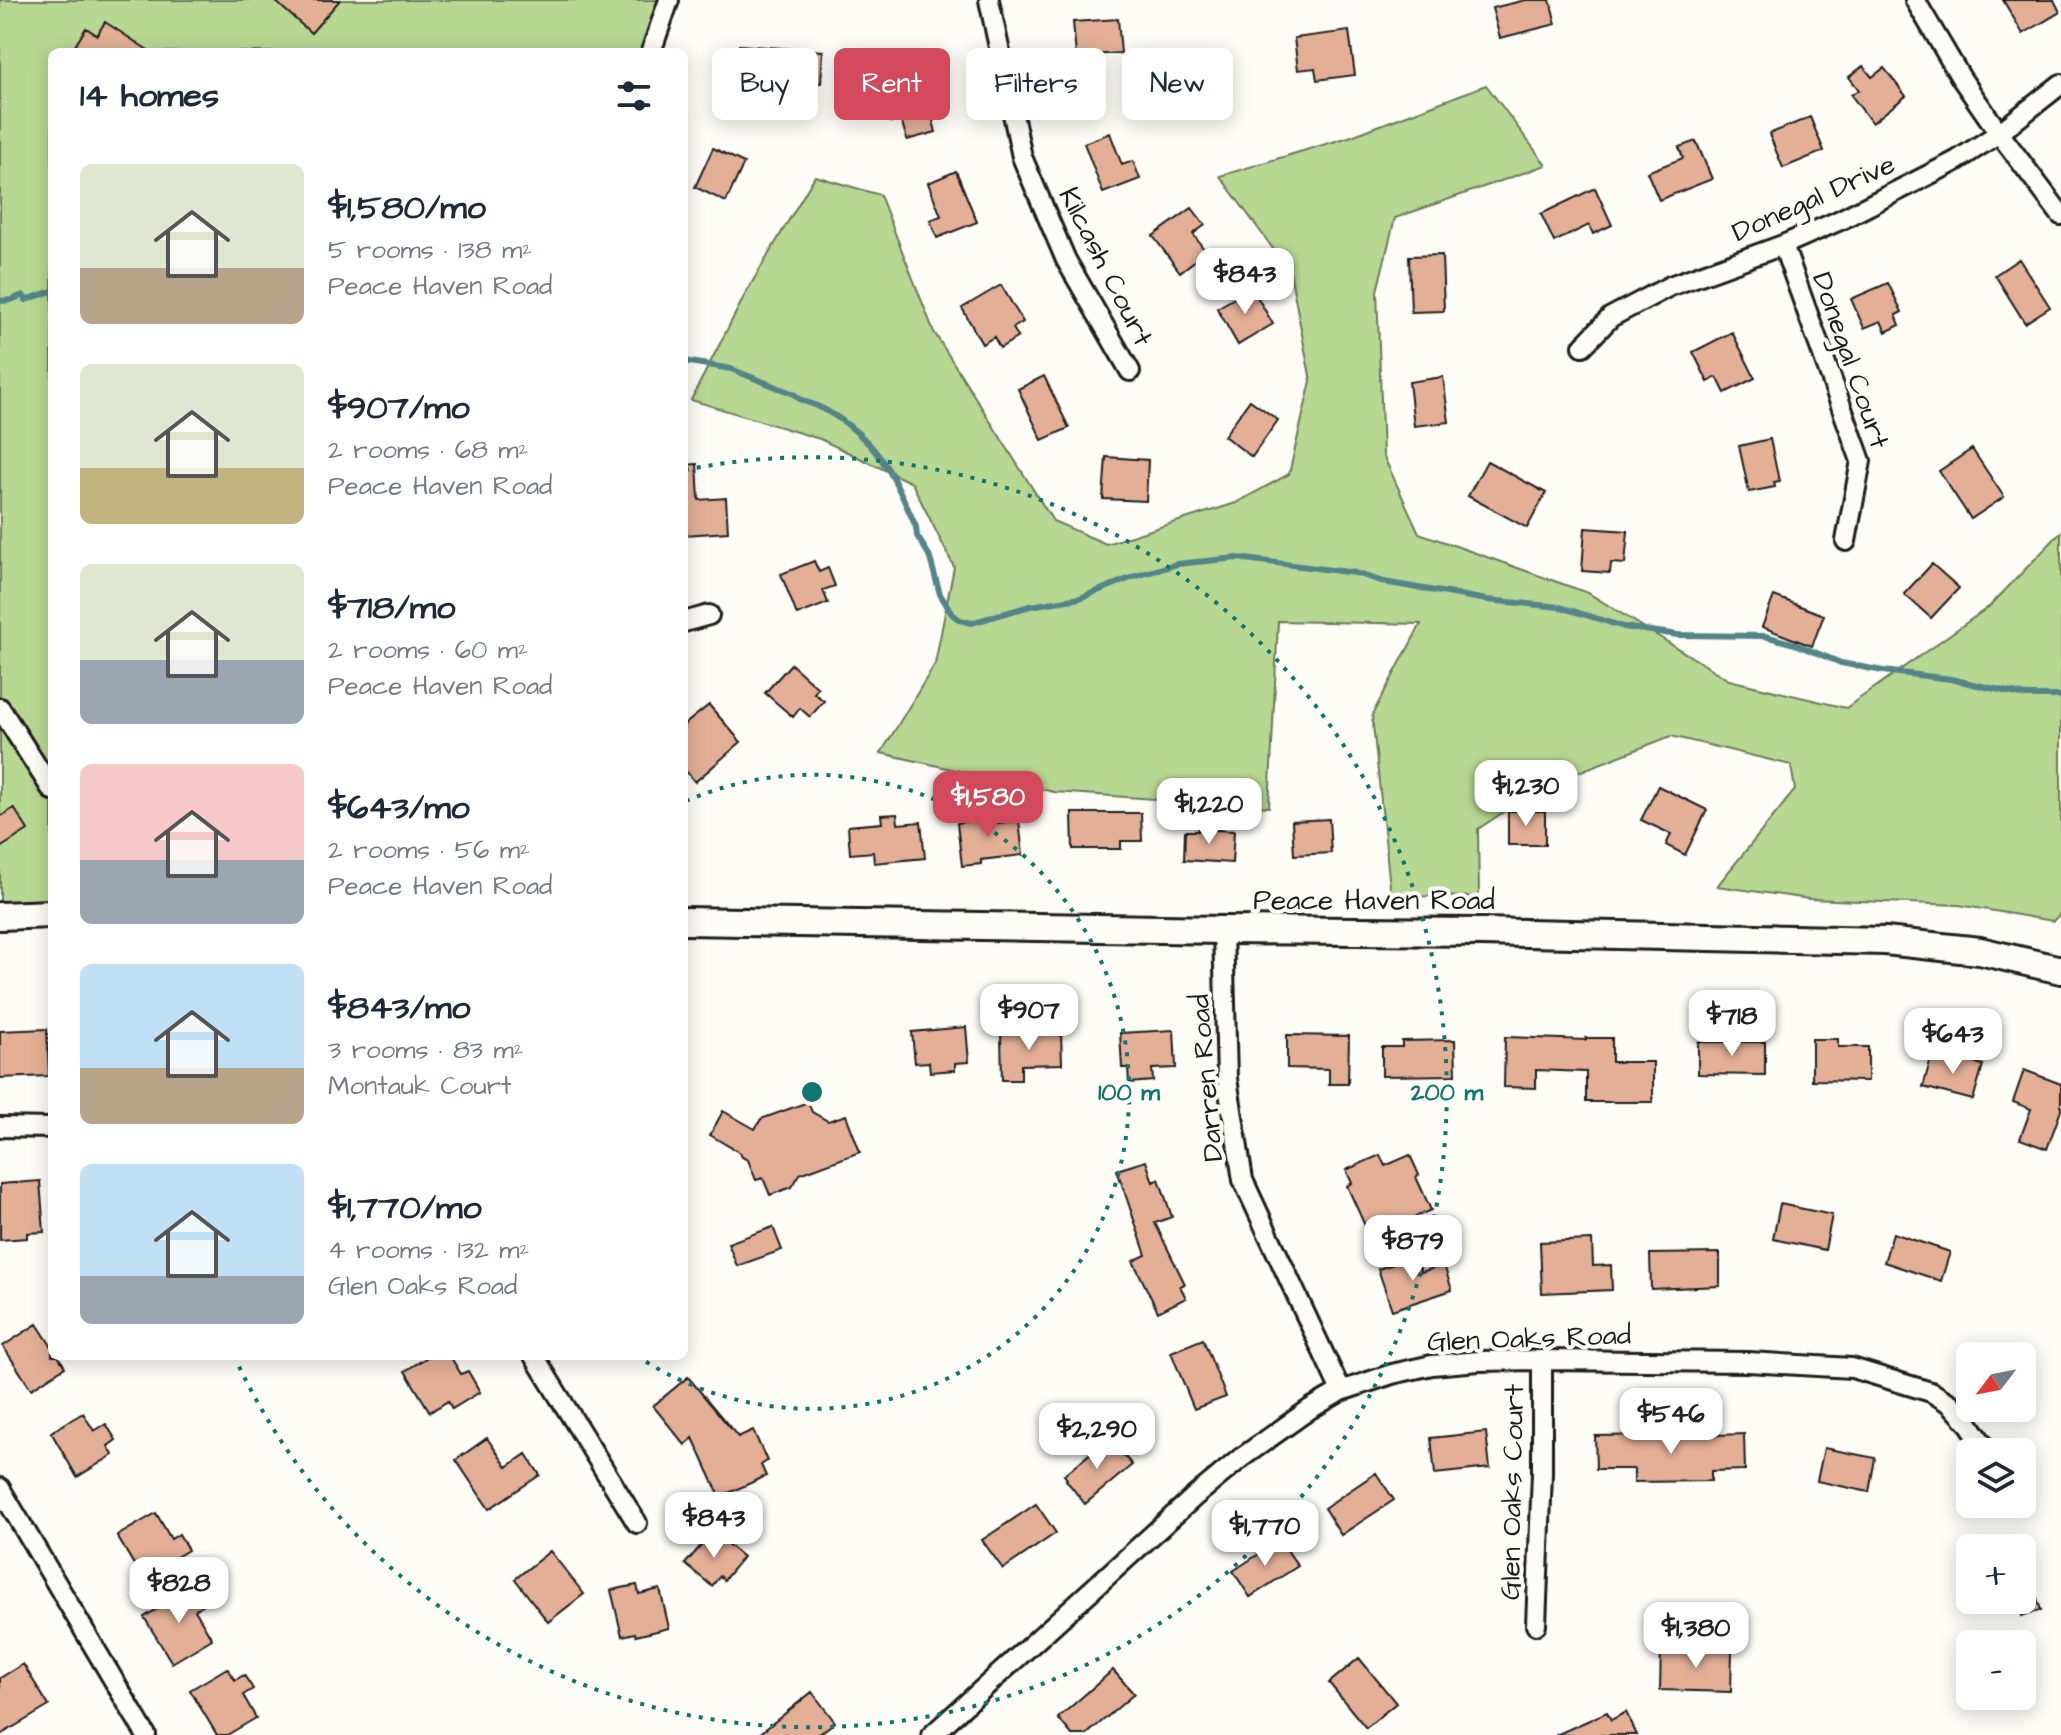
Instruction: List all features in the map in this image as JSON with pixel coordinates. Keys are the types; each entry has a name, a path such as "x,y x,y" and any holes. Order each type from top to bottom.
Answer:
{"main road":[{"path":"0,916 48,914"},
{"name":"Peace Haven Road","path":"688,921 1885,941 1980,951 2061,970"}],"street":[{"path":"652,48 669,0"},
{"name":"Kilcash Court","path":"989,0 1022,157 1066,260 1130,371"},
{"path":"1915,0 1961,78 2061,215"},
{"name":"Donegal Drive","path":"1583,346 1611,317 1670,286 1783,245 1838,221 1956,161 1999,133 2061,84"},
{"name":"Donegal Court","path":"1783,245 1861,461 1846,541"},
{"path":"688,621 709,615"},
{"path":"0,708 48,784"},
{"name":"Darren Road","path":"1223,930 1227,1079 1243,1180 1341,1391"},
{"path":"0,1127 48,1128"},
{"path":"536,1360 637,1523"},
{"name":"Glen Oaks Road","path":"932,1735 1205,1487 1252,1450 1341,1391 1392,1374 1432,1365 1542,1360 1748,1362 1852,1368 1931,1392 1951,1404 1979,1438"},
{"name":"Glen Oaks Court","path":"1536,1625 1542,1473 1542,1360"},
{"path":"0,1488 146,1735"}],"green space":[{"path":"0,0 659,0 644,48 48,48 48,903 0,904"},
{"path":"1486,85 1546,165 1395,218 1377,291 1383,455 1419,533 1588,593 1729,680 1846,708 1990,606 2061,532 2061,913 2053,921 1959,905 1809,899 1717,886 1795,790 1791,765 1671,736 1543,786 1478,829 1479,897 1391,896 1372,715 1421,624 1278,621 1269,807 1054,792 881,753 935,664 954,567 912,483 820,439 691,400 747,291 815,176 880,195 934,332 1053,521 1106,544 1236,503 1289,474 1311,381 1290,272 1220,176 1349,137"}],"building":[{"path":"274,0 340,0 311,33"},
{"path":"1526,0 1550,0 1556,24 1500,38 1492,8"},
{"path":"2003,0 2054,0 2060,12 2023,34"},
{"path":"1118,19 1121,53 1106,54 1106,48 1075,48 1073,22"},
{"path":"105,22 145,48 75,46 86,28 97,35"},
{"path":"1349,31 1355,75 1317,80 1315,68 1298,70 1294,38"},
{"path":"739,45 781,48 739,48"},
{"path":"818,51 823,51 821,83 818,83"},
{"path":"1863,66 1872,77 1884,68 1906,96 1872,123 1851,95 1859,90 1849,77"},
{"path":"1810,117 1824,151 1783,168 1769,134"},
{"path":"901,120 933,120 936,132 907,140"},
{"path":"1110,133 1122,165 1133,161 1140,179 1103,193 1084,143"},
{"path":"1696,141 1712,179 1659,200 1647,172 1683,158 1679,147"},
{"path":"713,148 744,163 726,202 695,187"},
{"path":"956,171 977,222 937,238 930,220 941,216 928,183"},
{"path":"1595,188 1612,225 1593,234 1589,225 1554,242 1541,214"},
{"path":"1192,208 1205,225 1193,234 1206,252 1180,272 1153,236"},
{"path":"1442,255 1444,311 1411,312 1409,256"},
{"path":"2019,259 2050,307 2025,323 1995,275"},
{"path":"1888,283 1902,312 1896,315 1900,325 1886,332 1881,321 1864,328 1851,299"},
{"path":"1001,285 1023,322 1013,328 1018,337 1000,348 994,337 982,344 962,308"},
{"path":"1252,288 1273,324 1238,345 1217,308"},
{"path":"1732,332 1755,378 1725,393 1717,377 1708,382 1693,352"},
{"path":"1044,376 1069,428 1042,440 1018,389"},
{"path":"1443,377 1449,422 1414,426 1409,382"},
{"path":"1250,400 1278,420 1252,457 1224,436"},
{"path":"1770,439 1779,481 1774,482 1775,487 1749,492 1739,446"},
{"path":"1972,449 2004,497 1971,519 1939,471"},
{"path":"1106,457 1148,460 1146,501 1103,499"},
{"path":"1487,461 1546,493 1527,528 1468,496"},
{"path":"697,464 699,500 726,498 728,532 688,535 688,465"},
{"path":"1585,528 1628,531 1625,564 1611,563 1610,573 1582,571"},
{"path":"814,561 819,572 828,568 835,586 823,590 828,603 797,615 781,574"},
{"path":"1932,564 1959,588 1931,618 1904,594"},
{"path":"1774,596 1824,615 1812,646 1762,627"},
{"path":"791,664 818,688 814,693 824,701 810,717 800,708 793,717 765,693"},
{"path":"709,705 741,742 695,782 688,774 688,722"},
{"path":"1658,786 1707,810 1685,855 1666,845 1671,834 1641,820"},
{"path":"14,808 28,830 0,848 0,817"},
{"path":"995,809 997,823 1019,821 1023,855 981,860 981,864 962,866 957,823 978,820 977,811"},
{"path":"1508,811 1545,811 1545,845 1508,845"},
{"path":"1072,813 1141,813 1142,841 1121,841 1121,849 1073,849"},
{"path":"897,814 898,824 921,822 925,858 874,863 873,852 850,854 848,826 882,823 881,815"},
{"path":"1329,819 1331,853 1294,855 1292,821"},
{"path":"1185,831 1234,831 1232,863 1184,860"},
{"path":"966,1027 969,1062 955,1063 955,1070 930,1072 929,1062 915,1063 912,1032"},
{"path":"47,1029 48,1076 0,1078 0,1031"},
{"path":"1174,1030 1176,1068 1152,1069 1153,1081 1129,1083 1128,1068 1122,1068 1120,1033"},
{"path":"1061,1032 1062,1064 1021,1065 1021,1080 1002,1080 1001,1033"},
{"path":"1287,1035 1349,1036 1348,1084 1329,1084 1329,1069 1287,1068"},
{"path":"1505,1037 1612,1038 1612,1062 1653,1062 1653,1102 1586,1102 1586,1072 1536,1070 1536,1088 1504,1087"},
{"path":"1812,1039 1838,1039 1838,1047 1868,1047 1868,1081 1812,1080"},
{"path":"1455,1040 1456,1075 1382,1076 1382,1047 1402,1047 1402,1041"},
{"path":"1698,1042 1765,1042 1765,1075 1698,1074"},
{"path":"1933,1051 1983,1065 1973,1100 1923,1087"},
{"path":"2024,1070 2061,1084 2061,1110 2047,1149 2020,1139 2031,1109 2013,1102"},
{"path":"808,1102 812,1112 828,1121 846,1115 860,1152 800,1174 792,1187 770,1195 763,1178 756,1180 748,1160 710,1135 723,1111 755,1129 761,1119"},
{"path":"1380,1155 1385,1166 1410,1155 1431,1210 1370,1237 1347,1186 1352,1183 1346,1170"},
{"path":"1146,1161 1153,1182 1159,1179 1172,1217 1155,1223 1185,1284 1180,1286 1186,1298 1158,1312 1133,1261 1146,1255 1117,1170"},
{"path":"40,1181 44,1232 27,1233 27,1238 0,1240 0,1184"},
{"path":"1780,1204 1832,1215 1825,1250 1773,1239"},
{"path":"773,1227 782,1250 737,1266 728,1243"},
{"path":"1893,1233 1950,1252 1941,1281 1884,1262"},
{"path":"1592,1240 1593,1266 1611,1265 1612,1290 1542,1293 1540,1242"},
{"path":"1720,1253 1720,1286 1651,1289 1650,1254"},
{"path":"1416,1257 1421,1272 1444,1265 1452,1290 1392,1310 1378,1269"},
{"path":"37,1324 48,1341 48,1360 61,1360 65,1367 31,1389 3,1346"},
{"path":"1203,1339 1226,1397 1194,1409 1171,1352"},
{"path":"423,1360 452,1360 461,1374 468,1371 480,1392 452,1409 448,1401 430,1412 405,1371"},
{"path":"688,1377 738,1437 753,1430 767,1461 761,1465 766,1476 720,1497 693,1438 685,1445 653,1406"},
{"path":"83,1413 94,1431 106,1424 116,1440 108,1446 113,1455 77,1477 51,1432"},
{"path":"1486,1432 1490,1468 1435,1474 1431,1438"},
{"path":"1744,1434 1745,1470 1711,1471 1711,1481 1634,1482 1634,1469 1596,1469 1595,1436"},
{"path":"487,1438 507,1467 526,1454 540,1475 489,1509 456,1460"},
{"path":"1109,1438 1132,1465 1085,1504 1064,1475"},
{"path":"1824,1448 1875,1458 1869,1492 1817,1481"},
{"path":"1376,1473 1394,1500 1341,1535 1324,1508"},
{"path":"1036,1504 1056,1533 1003,1569 982,1540"},
{"path":"156,1513 171,1539 179,1534 188,1550 142,1578 117,1536"},
{"path":"713,1532 743,1557 724,1580 720,1576 712,1586 685,1564"},
{"path":"1280,1540 1298,1566 1250,1597 1233,1571"},
{"path":"550,1551 584,1594 548,1622 515,1579"},
{"path":"637,1585 639,1594 660,1589 669,1628 622,1636 611,1590"},
{"path":"193,1587 204,1604 195,1610 212,1639 172,1663 144,1617"},
{"path":"2036,1595 2041,1610 2036,1612"},
{"path":"1661,1647 1732,1649 1731,1692 1660,1690"},
{"path":"1359,1658 1396,1703 1366,1728 1329,1683"},
{"path":"23,1664 49,1706 0,1735 0,1678"},
{"path":"227,1668 235,1680 244,1675 253,1689 243,1695 256,1718 227,1735 217,1735 190,1690"},
{"path":"1113,1670 1134,1694 1086,1735 1072,1735 1058,1718"},
{"path":"812,1692 835,1722 818,1735 758,1735"},
{"path":"1607,1712 1611,1720 1626,1712 1637,1735 1556,1735"}],"waterway":[{"path":"0,301 23,295 26,300 48,292"},
{"path":"688,362 731,369 794,394 836,416 861,436 881,459 896,484 916,527 917,536 929,555 940,594 952,614 971,623 1030,606 1080,598 1177,564 1237,558 1355,573 1384,582 1487,600 1560,607 1624,627 1678,635 1765,636 1795,644 1841,663 1951,679 2026,696 2061,696"}]}
